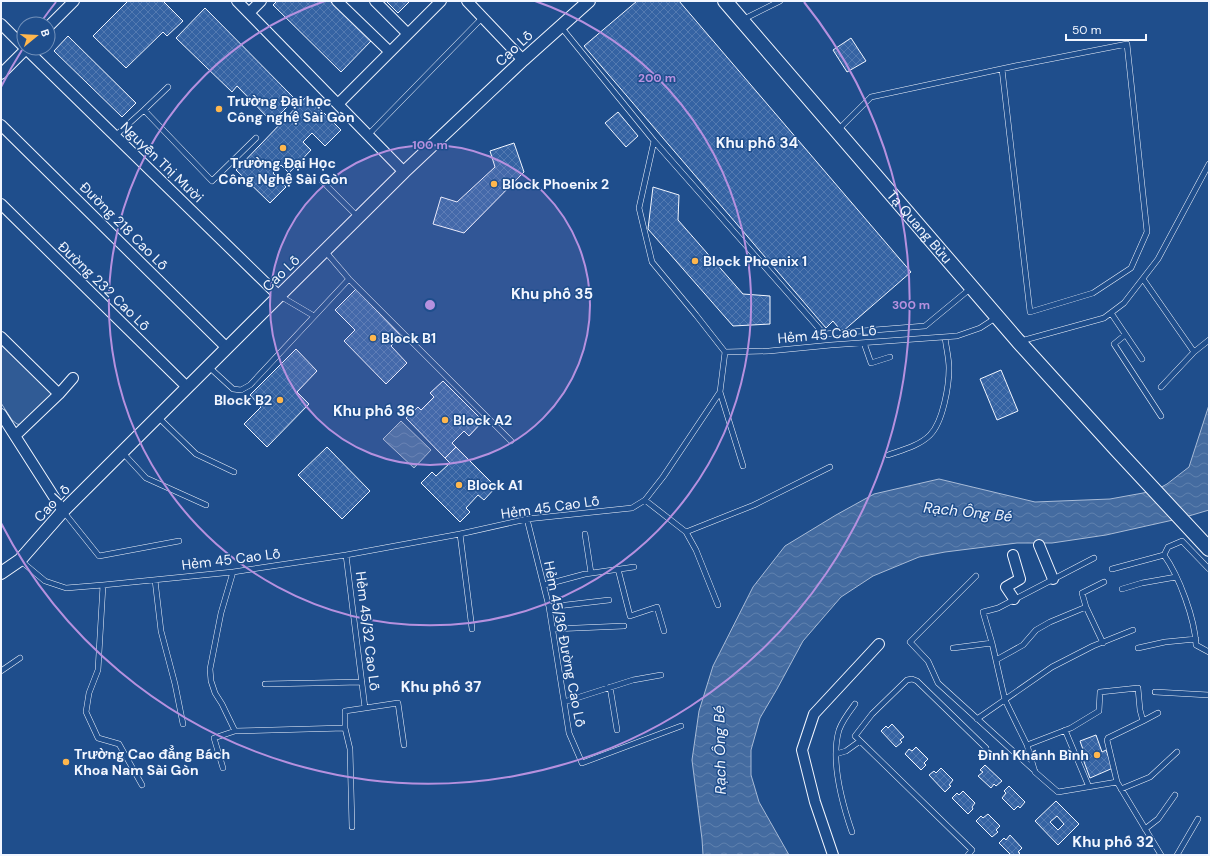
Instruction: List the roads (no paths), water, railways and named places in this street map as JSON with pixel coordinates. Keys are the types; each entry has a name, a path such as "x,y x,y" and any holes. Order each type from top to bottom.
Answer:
{"main road":[{"name":"Tạ Quang Bửu","path":"725,1 1018,341 1209,549"}],"street":[{"path":"56,19 74,1"},
{"path":"237,1 404,172"},
{"path":"249,12 261,1"},
{"path":"337,1 390,52"},
{"path":"375,1 408,34"},
{"path":"338,104 441,1"},
{"path":"467,1 522,60"},
{"name":"Cao Lỗ","path":"1,573 20,560 63,511 404,172 522,60 589,1"},
{"name":"Nguyễn Thị Mười","path":"1,24 16,39"},
{"path":"1,74 18,56"},
{"name":"Nguyễn Thị Mười","path":"33,56 279,296"},
{"name":"Đường 218 Cao Lỗ","path":"1,125 227,348"},
{"name":"Đường 232 Cao Lỗ","path":"1,204 187,387"},
{"path":"1,337 59,394"},
{"path":"15,436 59,394 73,378"},
{"path":"1,414 63,511"},
{"path":"1039,546 1053,578"},
{"path":"1013,556 1020,579 1006,587 1014,599"},
{"path":"833,855 815,802 802,750 814,714 879,644"}],"lane":[{"path":"741,20 780,1"},
{"path":"368,135 483,17"},
{"path":"560,26 654,140 824,334 925,326 972,288"},
{"path":"837,131 871,97 1002,69 1127,44 1146,232 1131,268 1093,292 1030,312 1002,69"},
{"path":"115,136 168,87"},
{"path":"144,110 212,181 256,138"},
{"path":"654,140 640,208 652,262 725,352"},
{"path":"1018,341 1104,318 1124,303 1158,259 1209,164"},
{"path":"322,181 359,217"},
{"path":"325,251 349,279 511,441"},
{"path":"208,366 232,390 241,390 250,385 349,279"},
{"path":"1143,279 1194,352"},
{"path":"279,296 314,316"},
{"path":"1111,313 1142,359"},
{"name":"Hẻm 45 Cao Lỗ","path":"20,560 44,581 66,588 103,585 233,572 346,555 460,534 527,519 632,508 645,500 663,477 720,392 725,352 769,351 957,336 980,328 997,317"},
{"path":"1125,334 1114,344 1161,416"},
{"path":"888,455 919,443 930,434 940,419 946,396 949,368 945,337"},
{"path":"1161,386 1194,352 1209,340"},
{"path":"864,343 870,363 890,357"},
{"path":"720,392 743,466"},
{"path":"158,416 196,454 234,472"},
{"path":"122,452 146,478 206,505"},
{"path":"686,532 754,505 830,467"},
{"path":"645,500 686,532 696,550 718,605"},
{"path":"63,511 99,556 179,541"},
{"name":"Hẻm 45/36 Đường Cao Lỗ","path":"527,519 549,606 569,733 582,763 681,726"},
{"path":"460,534 472,629"},
{"path":"584,534 591,573"},
{"path":"1112,569 1164,555 1168,547 1182,541 1209,569"},
{"name":"Hẻm 45/32 Cao Lỗ","path":"346,555 365,708 398,703 404,745"},
{"path":"1164,555 1171,565 1180,586 1196,631 1196,645 1209,652"},
{"path":"1035,772 1027,745 1005,700 992,643 983,612 998,608 1053,578 1094,558"},
{"path":"544,585 591,573 634,567"},
{"path":"618,569 630,616 657,607 664,631"},
{"path":"233,572 221,612 210,669 211,681 215,693 235,731"},
{"path":"976,576 910,642 928,661 938,683 1058,792 1117,782"},
{"path":"1122,589 1142,582 1176,577"},
{"path":"156,580 161,631 175,684 183,724"},
{"path":"1103,643 1086,607 1082,593 1104,582"},
{"path":"103,585 98,670 89,693 86,712 98,738 119,744 142,785"},
{"path":"549,606 609,600"},
{"path":"996,660 1023,645 1036,630 1050,622 1086,607"},
{"path":"553,629 624,626"},
{"path":"977,719 1052,667 1093,646 1133,630"},
{"path":"1138,648 1166,642 1196,639"},
{"path":"953,648 992,643"},
{"path":"1,671 20,658"},
{"path":"564,702 633,680 661,675"},
{"path":"968,855 972,850 855,736 872,714 908,680 912,679 917,680 986,748"},
{"path":"265,684 362,682"},
{"path":"610,687 617,730"},
{"path":"1027,745 1065,730 1099,711 1100,692 1138,688 1140,710 1143,720"},
{"path":"1155,692 1209,695"},
{"path":"852,832 839,785 836,767 836,754 839,730 844,719 855,704"},
{"path":"352,827 350,749 345,728 344,711 365,708"},
{"path":"1158,713 1108,738 1107,740 1117,782 1161,855"},
{"path":"223,768 214,738 235,731 345,728"},
{"path":"1065,730 1089,787"},
{"path":"836,754 846,751 860,741"},
{"path":"1121,788 1150,777 1177,752"},
{"path":"1145,829 1158,819 1175,795"},
{"path":"1177,855 1198,819"}],"water":[{"name":"Rạch Ông Bé","path":"1209,405 1209,510 1182,518 1106,535 1052,543 1017,543 945,552 919,557 873,576 841,597 803,641 760,718 751,750 751,775 759,802 789,855 703,855 692,760 699,711 713,666 753,587 785,546 874,494 939,479 1035,502 1110,499 1154,491 1167,484 1189,467"},
{"path":"401,421 431,450 414,468 383,439"}],"place":[{"name":"Trường Đại học Công nghệ Sài Gòn","path":"219,109"},
{"name":"Trường Đại Học Công Nghệ Sài Gòn","path":"283,148"},
{"name":"Block Phoenix 2","path":"494,184"},
{"name":"Block Phoenix 1","path":"695,261"},
{"name":"Block B1","path":"373,338"},
{"name":"Block B2","path":"280,400"},
{"name":"Block A2","path":"445,420"},
{"name":"Block A1","path":"459,485"},
{"name":"Đình Khánh Bình","path":"1097,755"},
{"name":"Trường Cao đẳng Bách Khoa Nam Sài Gòn","path":"66,762"}],"district":[{"name":"Khu phố 34","path":"757,143"},
{"name":"Khu phố 35","path":"552,294"},
{"name":"Khu phố 36","path":"374,411"},
{"name":"Khu phố 37","path":"441,687"},
{"name":"Khu phố 32","path":"1113,842"}]}
